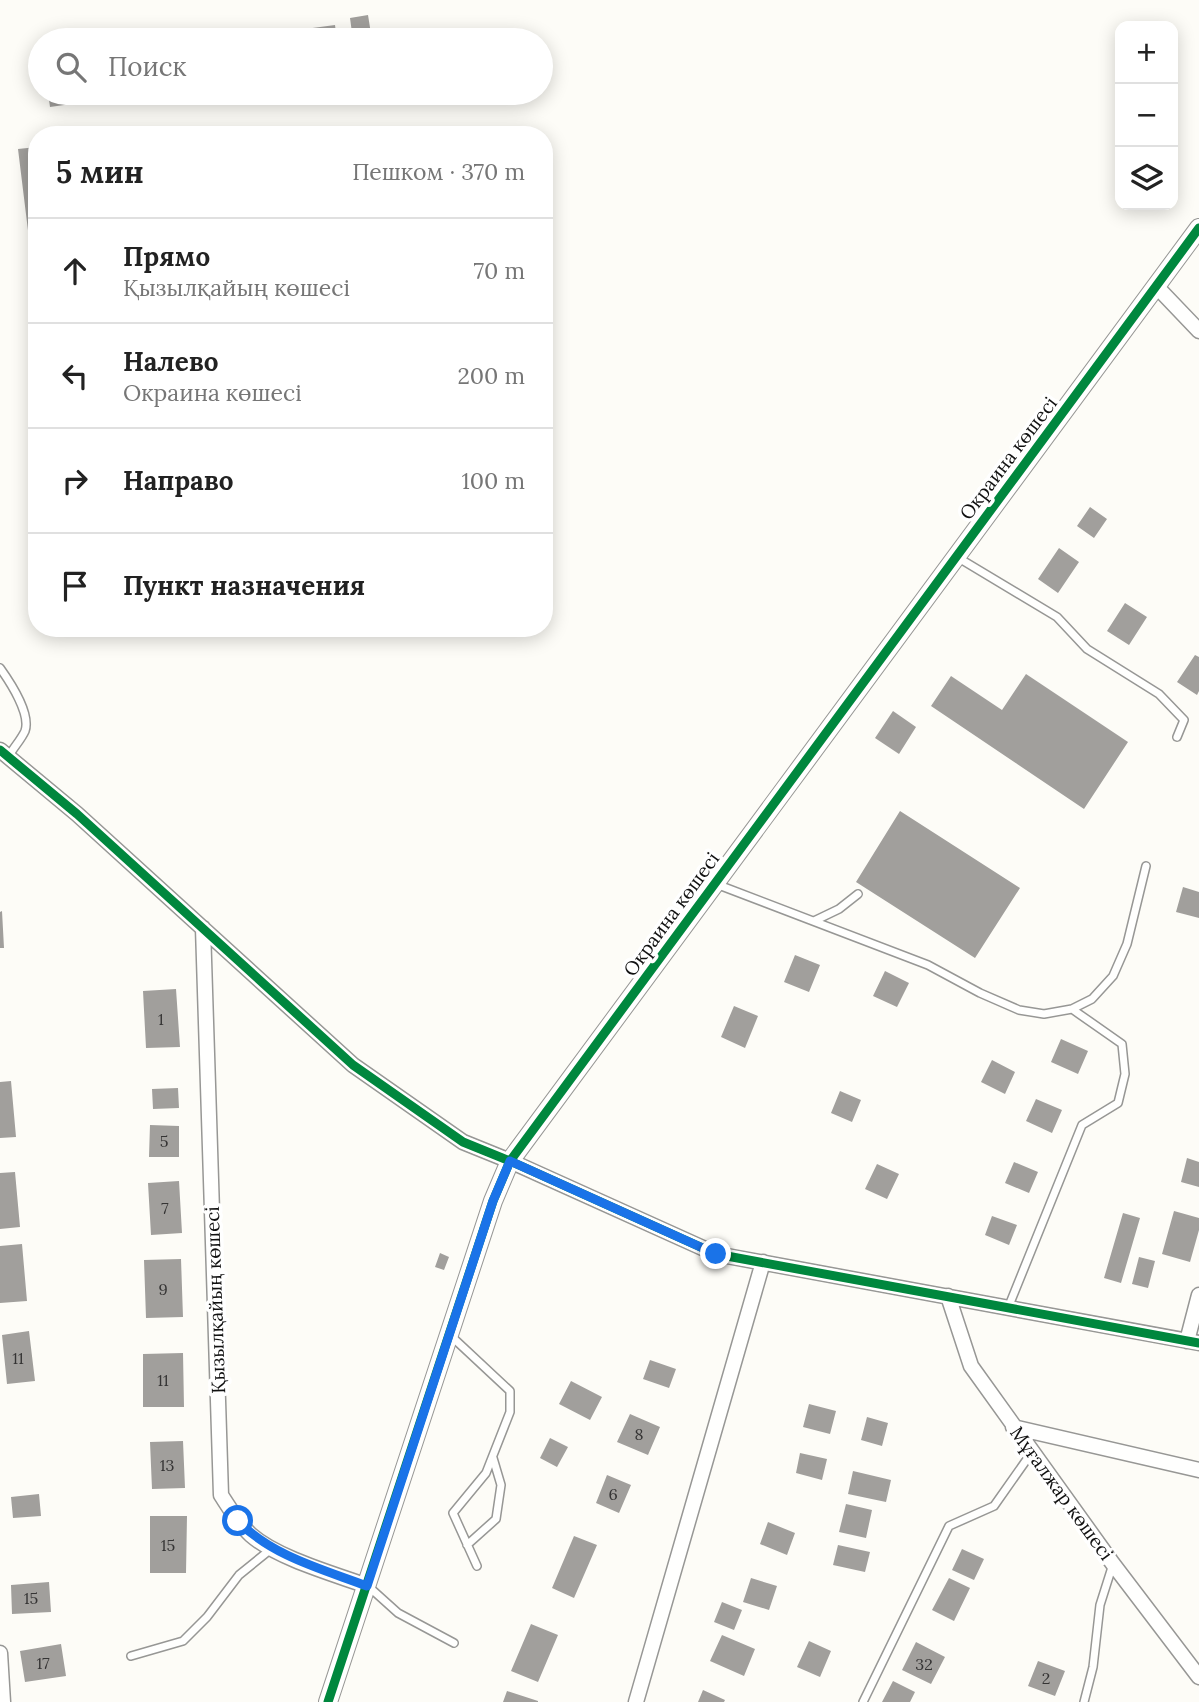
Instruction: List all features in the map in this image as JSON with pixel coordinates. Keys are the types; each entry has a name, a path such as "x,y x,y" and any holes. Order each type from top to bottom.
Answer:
{"street":[{"name":"Окраина көшесі","path":"328,1702 493,1201 510,1161 1199,228"},
{"path":"1157,287 1199,331"},
{"path":"4,753 203,928 353,1065 463,1142 716,1254 1193,1342 1199,1295"},
{"name":"Қызылқайың көшесі","path":"203,928 221,1495 238,1521 253,1536 272,1548 367,1586"},
{"path":"636,1702 763,1262"},
{"name":"Мұғалжар көшесі","path":"948,1297 971,1366 1113,1564 1199,1677"},
{"path":"1013,1427 1199,1470"},
{"path":"0,1653 3,1702"}],"lane":[{"path":"957,557 1057,617 1087,649 1159,694 1184,720 1177,737"},
{"path":"0,668 10,682 26,718 25,731 4,753"},
{"path":"715,884 928,965 1019,1010 1044,1014 1072,1009 1092,999 1113,976 1127,944 1146,866"},
{"path":"814,921 839,909 858,894"},
{"path":"1008,1308 1082,1125 1118,1103 1125,1074 1122,1044 1072,1009"},
{"path":"450,1334 510,1391 510,1412 486,1473 453,1513 477,1566"},
{"path":"863,1702 948,1526 994,1506 1032,1451"},
{"path":"467,1545 496,1520 501,1485 492,1457"},
{"path":"131,1656 183,1641 207,1617 239,1575 272,1548"},
{"path":"1084,1702 1094,1667 1100,1605 1113,1564"},
{"path":"367,1586 398,1613 454,1643"}],"building":[{"path":"368,15 370,28 351,28 350,18"},
{"path":"335,25 335,28 312,28"},
{"path":"28,148 28,230 18,149"},
{"path":"1090,507 1107,519 1094,538 1077,526"},
{"path":"1059,548 1079,562 1058,593 1038,579"},
{"path":"1125,603 1147,617 1129,645 1107,631"},
{"path":"1195,655 1199,657 1197,695 1177,682"},
{"path":"1026,674 1128,742 1084,809 931,706 951,676 1002,710"},
{"path":"893,711 916,727 899,754 875,738"},
{"path":"900,811 1020,888 975,958 856,882"},
{"path":"1183,887 1199,892 1199,918 1176,912"},
{"path":"2,911 4,948 0,948 0,912"},
{"path":"795,955 820,965 809,992 784,982"},
{"path":"885,971 909,983 897,1007 873,996"},
{"path":"176,989 180,1047 146,1048 143,991"},
{"path":"734,1006 758,1016 745,1048 721,1037"},
{"path":"1061,1039 1088,1051 1078,1074 1051,1062"},
{"path":"992,1060 1015,1072 1005,1094 981,1082"},
{"path":"11,1081 16,1137 0,1138 0,1082"},
{"path":"178,1088 179,1108 153,1109 152,1089"},
{"path":"840,1091 861,1100 852,1122 831,1113"},
{"path":"1036,1099 1062,1110 1052,1133 1026,1121"},
{"path":"150,1125 179,1126 179,1157 149,1157"},
{"path":"1187,1158 1199,1162 1199,1187 1181,1182"},
{"path":"1014,1162 1038,1172 1029,1193 1005,1183"},
{"path":"877,1164 899,1174 887,1199 865,1189"},
{"path":"15,1172 20,1227 0,1229 0,1173"},
{"path":"179,1181 182,1233 151,1235 148,1183"},
{"path":"1174,1211 1199,1218 1199,1230 1190,1262 1162,1254"},
{"path":"1123,1213 1140,1218 1121,1283 1104,1278"},
{"path":"992,1216 1017,1225 1009,1245 985,1235"},
{"path":"22,1244 27,1301 0,1303 0,1246"},
{"path":"440,1253 449,1257 444,1270 435,1267"},
{"path":"1139,1257 1155,1261 1148,1288 1132,1284"},
{"path":"181,1259 183,1317 146,1318 144,1260"},
{"path":"29,1331 35,1381 7,1384 2,1335"},
{"path":"183,1353 184,1407 143,1407 143,1354"},
{"path":"650,1360 676,1369 669,1388 643,1379"},
{"path":"571,1381 602,1397 590,1420 559,1404"},
{"path":"809,1404 836,1411 830,1434 803,1427"},
{"path":"630,1414 660,1427 648,1455 617,1442"},
{"path":"867,1417 888,1423 882,1446 861,1440"},
{"path":"550,1438 568,1447 557,1467 540,1458"},
{"path":"183,1441 185,1488 152,1489 150,1442"},
{"path":"800,1453 827,1459 822,1480 796,1473"},
{"path":"853,1471 891,1480 886,1502 848,1494"},
{"path":"607,1475 631,1485 619,1513 596,1503"},
{"path":"39,1494 41,1516 13,1518 11,1497"},
{"path":"846,1504 872,1510 866,1538 839,1532"},
{"path":"150,1516 187,1516 186,1573 150,1573"},
{"path":"768,1522 795,1533 787,1555 760,1544"},
{"path":"574,1536 597,1545 574,1598 552,1588"},
{"path":"838,1545 870,1552 865,1572 833,1565"},
{"path":"962,1549 984,1559 974,1580 952,1570"},
{"path":"751,1578 777,1586 769,1610 743,1602"},
{"path":"949,1578 970,1588 954,1621 932,1610"},
{"path":"49,1582 51,1612 12,1614 11,1585"},
{"path":"722,1602 742,1610 734,1630 714,1622"},
{"path":"531,1624 558,1635 538,1682 511,1671"},
{"path":"722,1635 755,1649 744,1676 710,1661"},
{"path":"809,1641 831,1651 820,1677 797,1667"},
{"path":"916,1642 945,1657 931,1684 902,1670"},
{"path":"61,1644 66,1676 25,1682 20,1651"},
{"path":"1038,1661 1065,1671 1055,1696 1028,1686"},
{"path":"893,1681 915,1692 910,1702 882,1702"},
{"path":"703,1690 725,1700 724,1702 698,1702"},
{"path":"507,1691 538,1701 538,1702 503,1702"}],"cycle path":[{"path":"328,1702 493,1201 510,1161 1199,228"},
{"path":"0,750 77,814 353,1065 463,1142 716,1254 1199,1343"}],"route":[{"path":"238,1521 253,1536 272,1548 367,1586 493,1201 510,1161 716,1254"}]}
